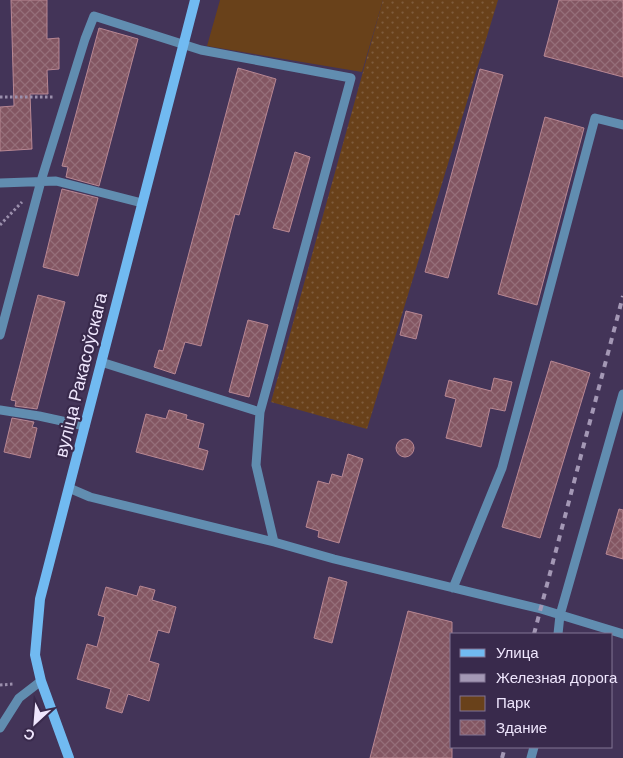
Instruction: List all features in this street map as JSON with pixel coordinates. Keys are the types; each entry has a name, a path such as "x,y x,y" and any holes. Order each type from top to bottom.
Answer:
{"main road":[{"name":"вуліца Ракасоўскага","path":"69,758 41,681 35,654 40,599 195,0"}],"lane":[{"path":"0,335 41,181 85,38 94,16 201,50 351,78 260,412 256,465 274,542"},
{"path":"454,588 502,468 594,118 623,125"},
{"path":"0,183 56,181 142,202"},
{"path":"102,362 260,412"},
{"path":"558,633 560,615 623,394"},
{"path":"0,410 85,426"},
{"path":"69,488 90,497 541,609 623,634"},
{"path":"0,728 19,698 41,681"}],"path":[{"path":"0,98 68,96"},
{"path":"0,685 14,684"}],"green space":[{"path":"220,0 383,0 362,72 207,46"},
{"path":"383,0 498,0 367,429 271,402"}],"building":[{"path":"11,0 47,0 47,39 59,38 59,69 47,70 48,94 30,94 32,149 0,151 0,107 14,106"},
{"path":"559,0 623,0 623,77 544,56"},
{"path":"99,28 138,39 99,186 66,177 68,167 62,166"},
{"path":"238,68 276,79 239,215 235,214 201,346 185,342 175,374 154,367 159,350 163,351"},
{"path":"480,69 503,75 448,278 425,272"},
{"path":"545,117 584,128 537,305 498,294"},
{"path":"295,152 310,157 289,232 273,228"},
{"path":"62,189 98,198 78,276 43,267"},
{"path":"38,295 65,302 37,409 15,406 16,401 11,400"},
{"path":"406,311 422,315 416,339 400,335"},
{"path":"248,320 268,325 249,397 229,392"},
{"path":"551,361 590,373 540,538 502,527"},
{"path":"494,378 512,382 505,411 490,408 481,447 446,438 456,399 445,396 449,380 491,391"},
{"path":"169,410 187,415 186,419 204,424 198,448 208,451 203,470 136,452 146,414 166,419"},
{"path":"12,418 34,422 32,427 37,428 30,458 4,452"},
{"path":"405,439 411,442 414,448 411,454 405,457 399,454 396,448 399,442"},
{"path":"348,454 363,459 339,543 318,537 319,531 306,527 318,481 329,484 332,474 342,477"},
{"path":"619,509 623,510 623,559 606,554"},
{"path":"329,577 347,582 332,643 314,638"},
{"path":"140,586 155,590 152,600 176,607 169,633 158,630 149,661 159,664 149,701 128,694 122,713 106,708 111,689 77,679 87,644 97,647 105,617 98,615 106,587 137,596"},
{"path":"408,611 452,622 452,633 450,633 450,748 452,748 452,758 370,758"}],"railway":[{"path":"534,633 623,296"},
{"path":"502,758 505,748"}]}
